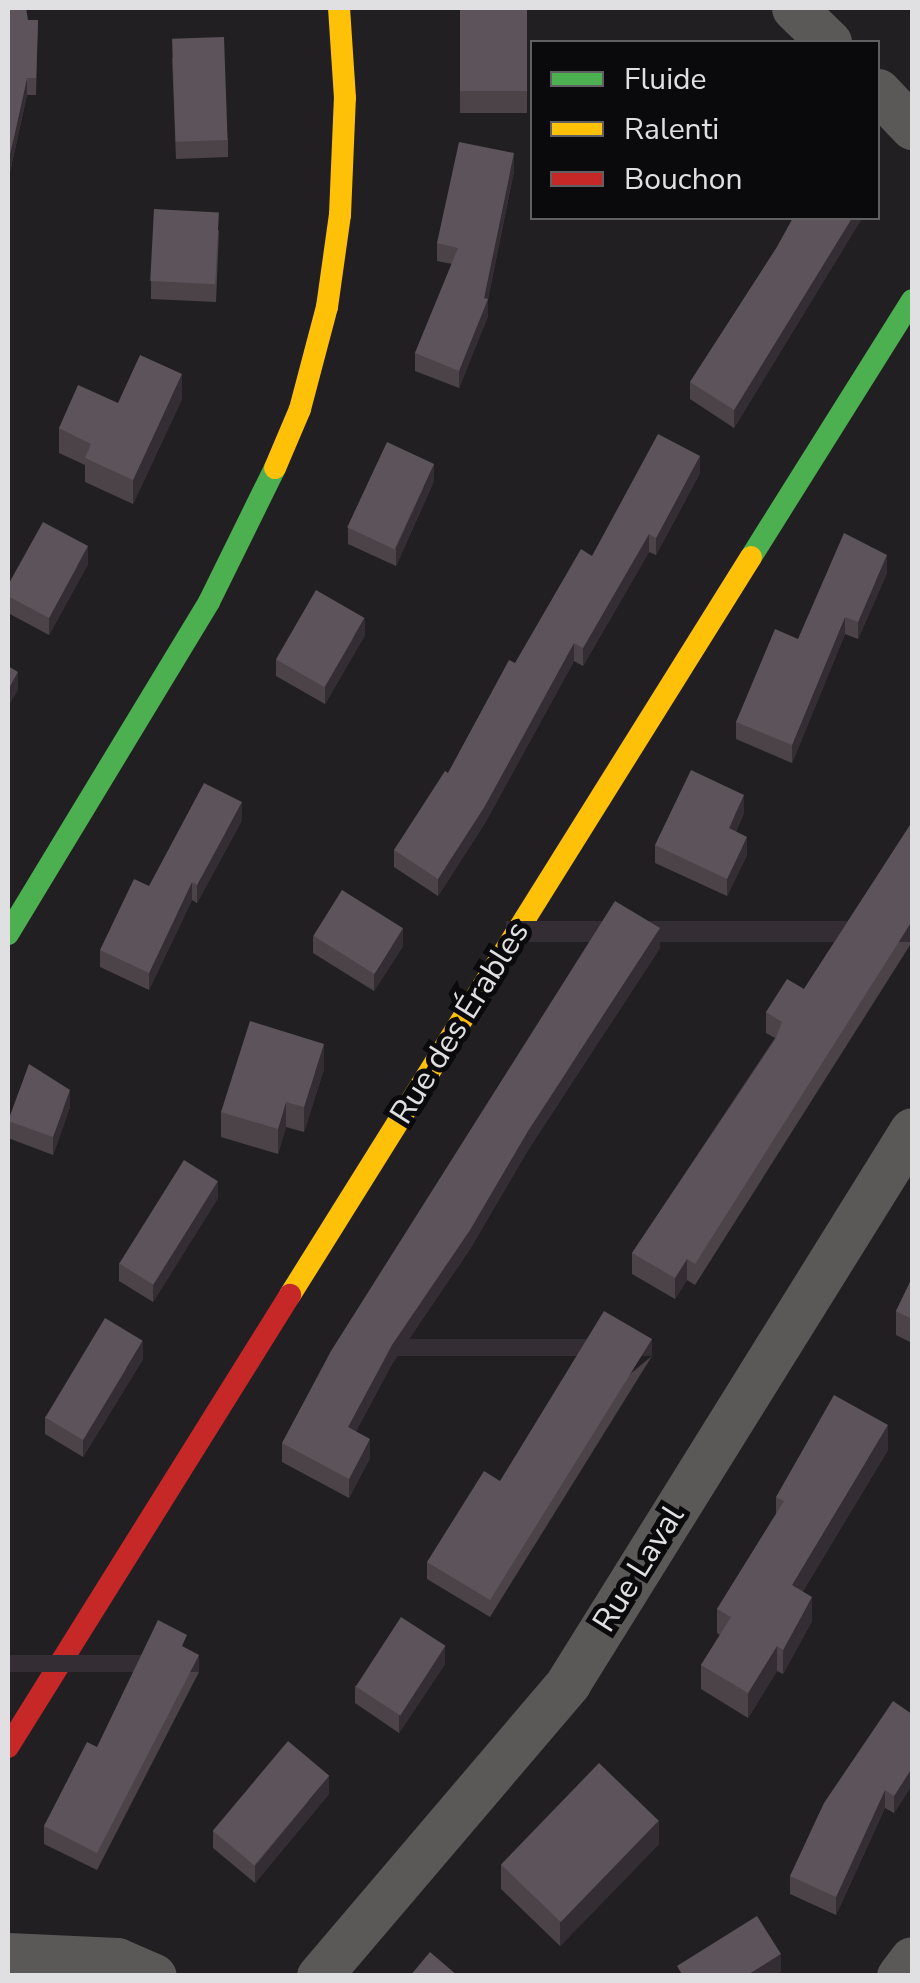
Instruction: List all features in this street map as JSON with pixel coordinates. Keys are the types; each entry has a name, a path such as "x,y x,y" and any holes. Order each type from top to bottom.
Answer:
{"street":[{"path":"8,934 209,602 268,488 300,409 327,307 340,215 345,98 339,8"},
{"path":"794,8 827,40"},
{"path":"880,93 912,126"},
{"name":"Rue des Érables","path":"8,1747 912,300"},
{"name":"Rue Laval","path":"319,1976 568,1684 912,1130"},
{"path":"8,1955 117,1960 154,1976"},
{"path":"900,1976 912,1959"}],"building":[{"path":"8,8 26,8 28,20 38,20 36,78 27,78 8,164"},
{"path":"460,8 527,8 527,91 460,91"},
{"path":"224,37 228,140 176,142 172,39"},
{"path":"459,142 514,153 484,298 488,299 459,371 415,353 458,248 437,243"},
{"path":"154,209 219,212 215,284 150,281"},
{"path":"792,220 851,220 734,410 690,382"},
{"path":"140,355 182,374 133,480 85,458 91,444 59,428 78,385 118,403"},
{"path":"658,434 700,456 656,538 649,534 583,648 574,643 485,806 438,879 394,850 445,771 448,773 509,660 515,663 581,549 592,556"},
{"path":"387,442 434,464 394,549 347,527"},
{"path":"43,522 88,546 49,618 8,596 8,585"},
{"path":"844,533 887,555 858,622 845,617 792,745 736,722 775,629 798,639"},
{"path":"316,590 364,618 324,687 276,659"},
{"path":"8,666 18,672 8,690"},
{"path":"691,770 744,795 729,828 747,837 727,879 655,845"},
{"path":"204,783 242,802 197,885 192,882 149,973 100,950 134,879 149,886"},
{"path":"912,822 912,921 695,1264 687,1259 675,1278 632,1253 775,1040 782,1022 766,1012 787,979 804,989"},
{"path":"342,890 403,928 374,974 313,936"},
{"path":"615,901 660,928 528,1131 470,1230 392,1345 348,1427 370,1439 349,1479 282,1443 331,1351"},
{"path":"250,1021 324,1044 304,1107 286,1102 278,1129 221,1112"},
{"path":"29,1064 70,1090 53,1137 8,1121"},
{"path":"184,1160 218,1181 153,1285 119,1263"},
{"path":"912,1278 912,1319 896,1311"},
{"path":"604,1311 652,1339 490,1600 427,1562 484,1471 500,1481"},
{"path":"105,1318 143,1341 83,1440 45,1417"},
{"path":"834,1395 888,1425 792,1585 812,1597 783,1650 777,1646 748,1693 701,1665 731,1617 717,1609 784,1501 776,1497"},
{"path":"401,1617 445,1646 400,1715 356,1687"},
{"path":"158,1620 187,1635 182,1646 199,1655 97,1853 44,1826 87,1742 97,1747"},
{"path":"893,1701 912,1714 912,1768 894,1796 885,1790 836,1897 790,1876 824,1803"},
{"path":"288,1741 329,1776 254,1865 213,1831"},
{"path":"599,1763 659,1821 561,1922 501,1864"},
{"path":"757,1916 781,1954 746,1976 683,1976 677,1966"},
{"path":"430,1952 458,1976 410,1976"}],"traffic: fast":[{"path":"751,557 912,300"},
{"path":"8,934 209,602 275,468"}],"traffic: slow":[{"path":"275,468 300,409 327,307 340,215 345,98 339,8"},
{"path":"290,1295 751,557"}],"traffic: jam":[{"path":"8,1747 290,1295"}]}
